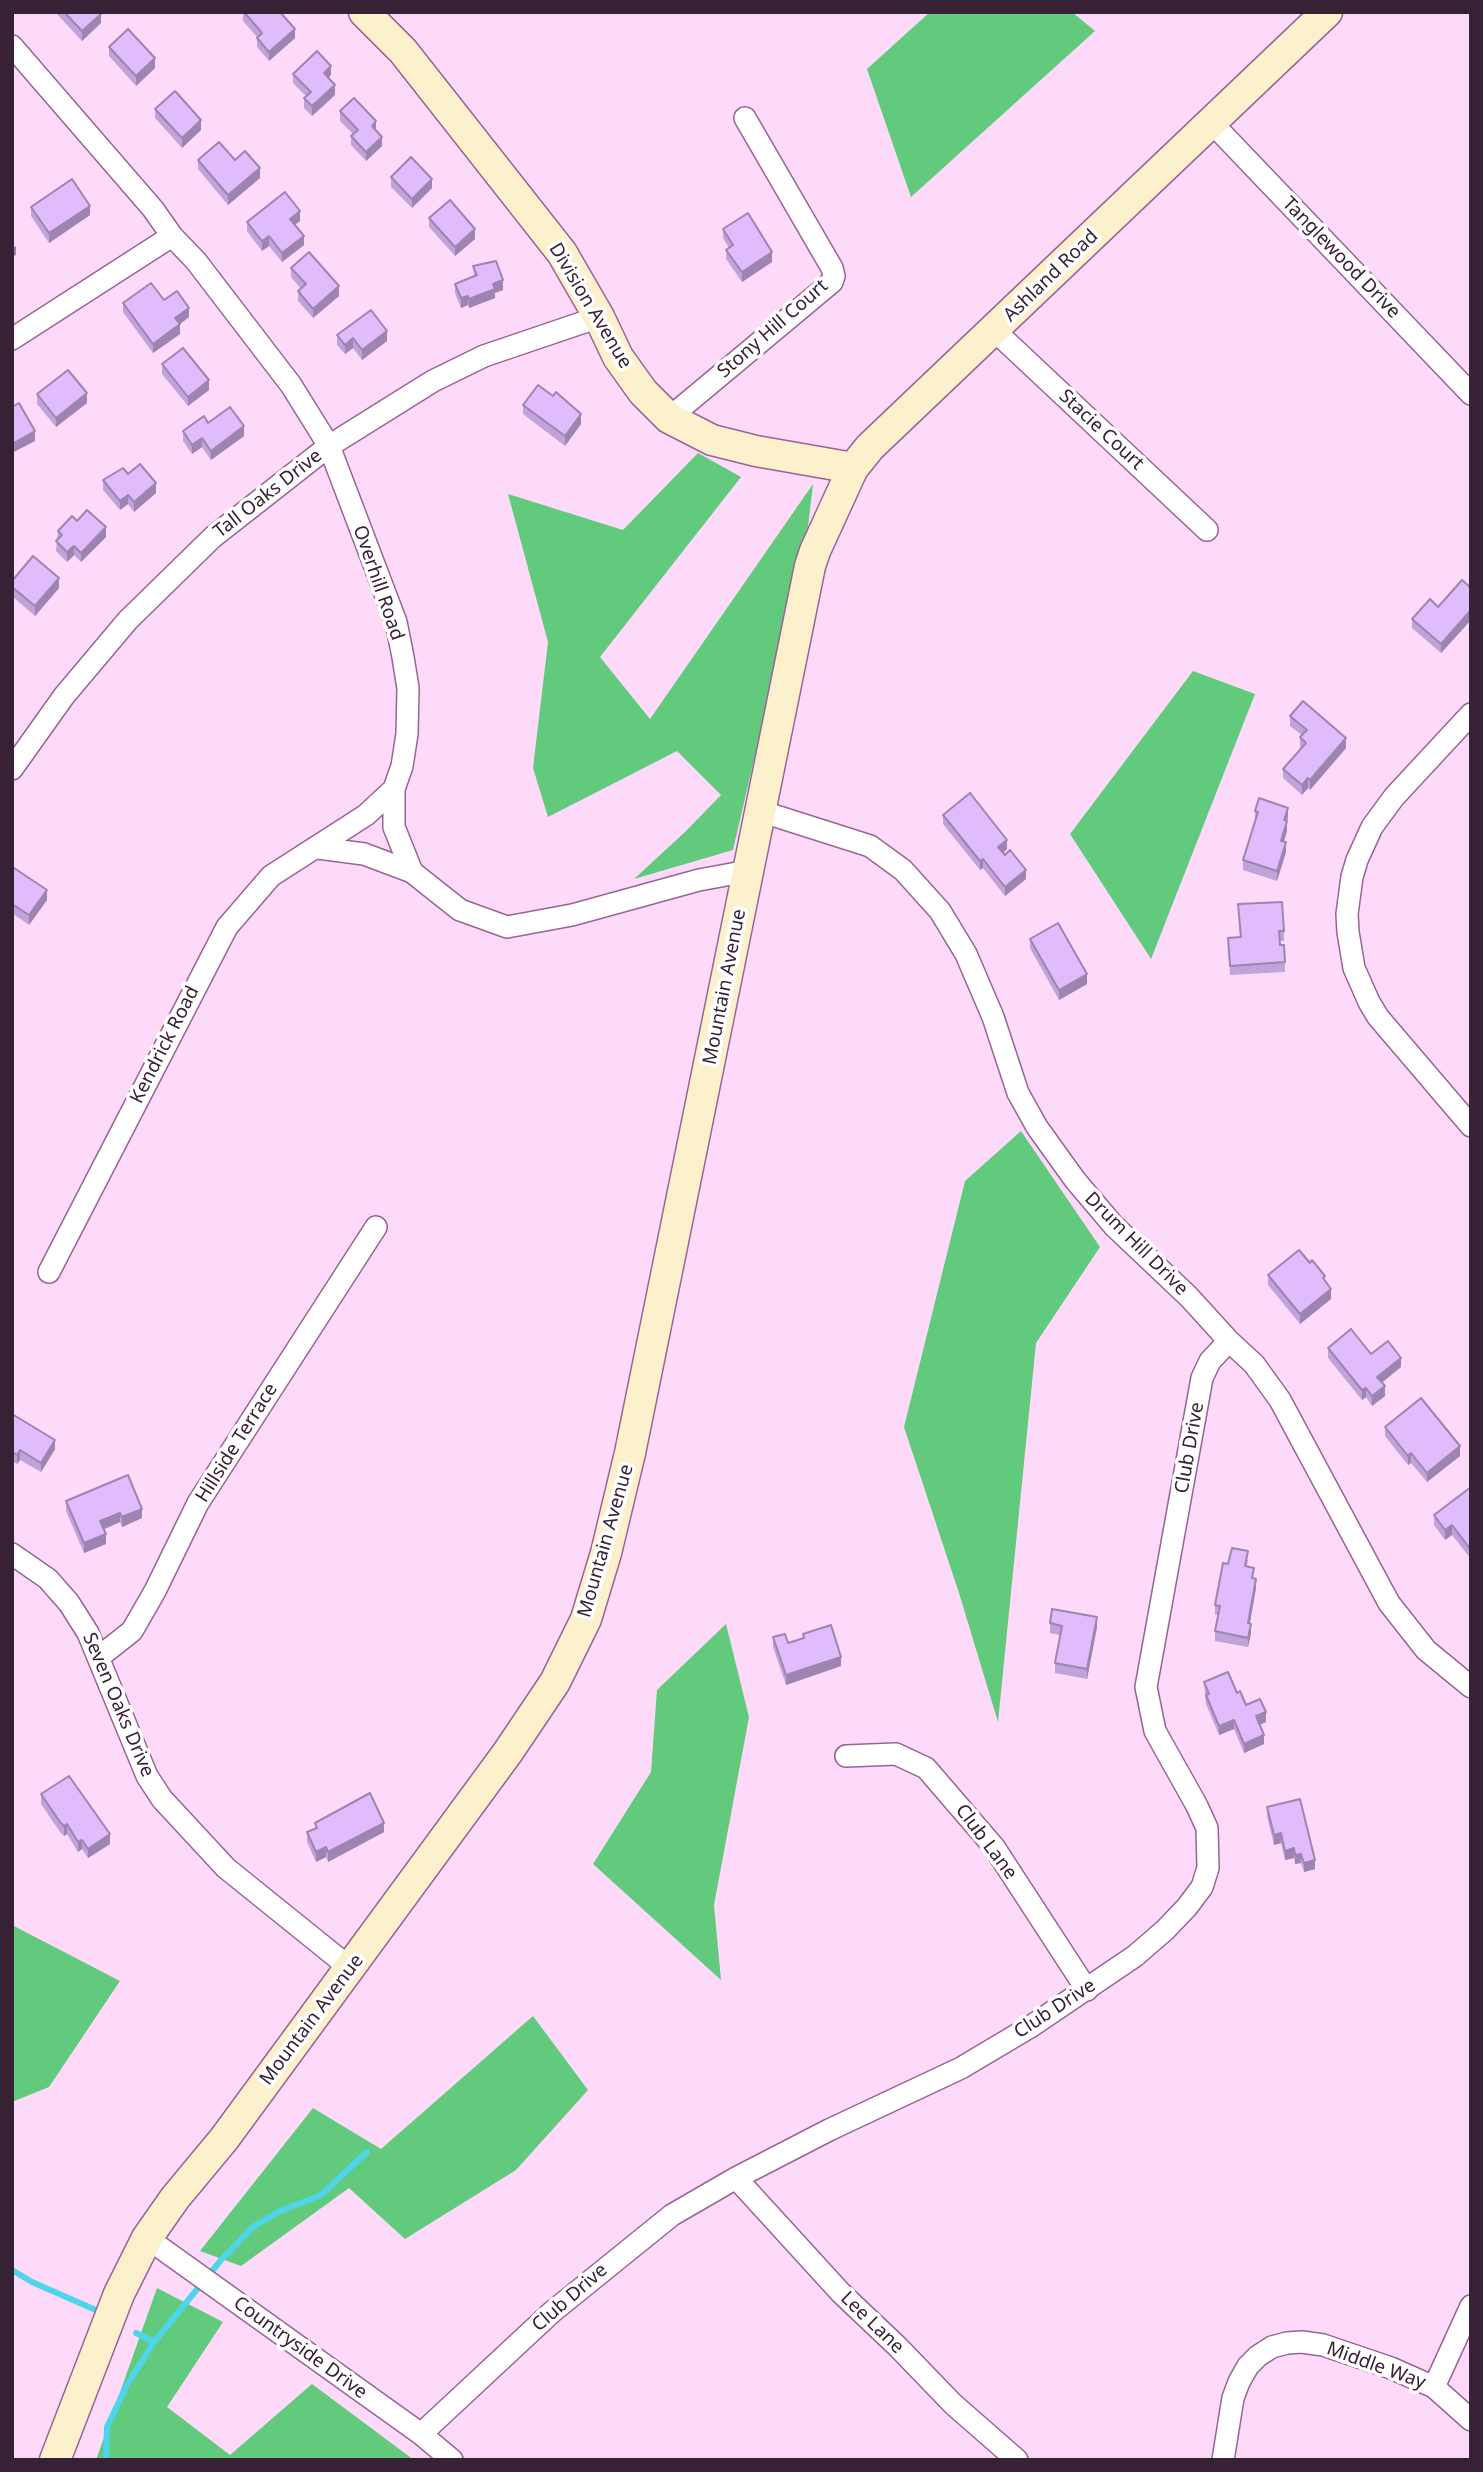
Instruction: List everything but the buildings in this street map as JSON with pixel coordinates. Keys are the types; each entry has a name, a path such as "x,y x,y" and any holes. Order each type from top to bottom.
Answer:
{"main road":[{"name":"Division Avenue","path":"364,12 403,51 562,253 599,317 618,357 643,392 669,418 712,440 756,451 853,468"},
{"name":"Ashland Road","path":"810,566 853,468 870,447 1327,12"},
{"name":"Mountain Avenue","path":"55,2460 119,2294 147,2238 508,1752 555,1682 586,1619 607,1553 628,1465 810,566"}],"street":[{"name":"Overhill Road","path":"12,46 196,261 291,384 329,446 396,622 403,657 408,688 407,734 402,766 394,789 394,827 412,872 460,910 507,927 572,915 687,884 748,871"},
{"name":"Stony Hill Court","path":"669,418 832,282 834,276 832,268 745,118"},
{"name":"Tanglewood Drive","path":"1212,123 1471,394"},
{"path":"12,339 172,236"},
{"name":"Tall Oaks Drive","path":"12,769 64,696 128,620 213,537 329,446 433,381 484,356 599,317"},
{"name":"Stacie Court","path":"994,330 1207,530"},
{"path":"1471,714 1394,797 1373,827 1354,868 1347,914 1352,959 1368,1002 1471,1126"},
{"name":"Kendrick Road","path":"49,1272 227,927 271,876 366,815 394,789"},
{"name":"Drum Hill Drive","path":"760,810 870,846 903,870 940,911 966,954 993,1017 1018,1093 1037,1127 1075,1181 1114,1226 1254,1364 1280,1401 1389,1603 1426,1650 1471,1687"},
{"path":"317,848 364,854 412,872"},
{"name":"Hillside Terrace","path":"99,1657 132,1631 155,1591 198,1503 376,1227"},
{"name":"Club Drive","path":"421,2434 552,2312 672,2215 829,2130 961,2068 1087,1990 1135,1956 1165,1930 1202,1887 1209,1868 1207,1828 1155,1731 1146,1687 1202,1378 1210,1361 1229,1341"},
{"name":"Seven Oaks Drive","path":"12,1554 48,1579 69,1603 88,1633 147,1776 162,1799 226,1868 350,1968"},
{"name":"Club Lane","path":"846,1756 896,1754 926,1768 995,1847 1087,1990"},
{"name":"Lee Lane","path":"736,2178 841,2293 953,2404 1017,2460"},
{"name":"Countryside Drive","path":"147,2238 421,2434 452,2460"},
{"path":"1434,2387 1471,2306"},
{"name":"Middle Way","path":"1223,2460 1233,2398 1248,2365 1272,2347 1302,2342 1323,2345 1391,2368 1434,2387 1471,2420"}],"green space":[{"path":"930,12 1072,12 1095,31 911,197 867,69"},
{"path":"698,453 741,477 600,657 650,719 813,484 808,527 733,850 634,879 721,795 677,751 548,817 533,768 548,642 508,494 623,530"},
{"path":"1193,671 1255,694 1151,959 1070,834"},
{"path":"1021,1131 1100,1247 1036,1343 998,1722 904,1427 965,1181"},
{"path":"726,1624 749,1717 714,1905 721,1980 593,1864 651,1772 657,1690"},
{"path":"12,1925 120,1981 49,2087 12,2102"},
{"path":"533,2016 588,2090 516,2170 405,2239 349,2188 241,2266 200,2251 313,2108 381,2149"},
{"path":"157,2288 223,2322 167,2407 230,2455 312,2384 414,2460 96,2460"}],"waterway":[{"path":"106,2460 107,2427 127,2385 154,2342 221,2260 253,2227 278,2212 321,2195 367,2152"},
{"path":"12,2270 32,2282 98,2311"},
{"path":"136,2333 154,2342"}]}
